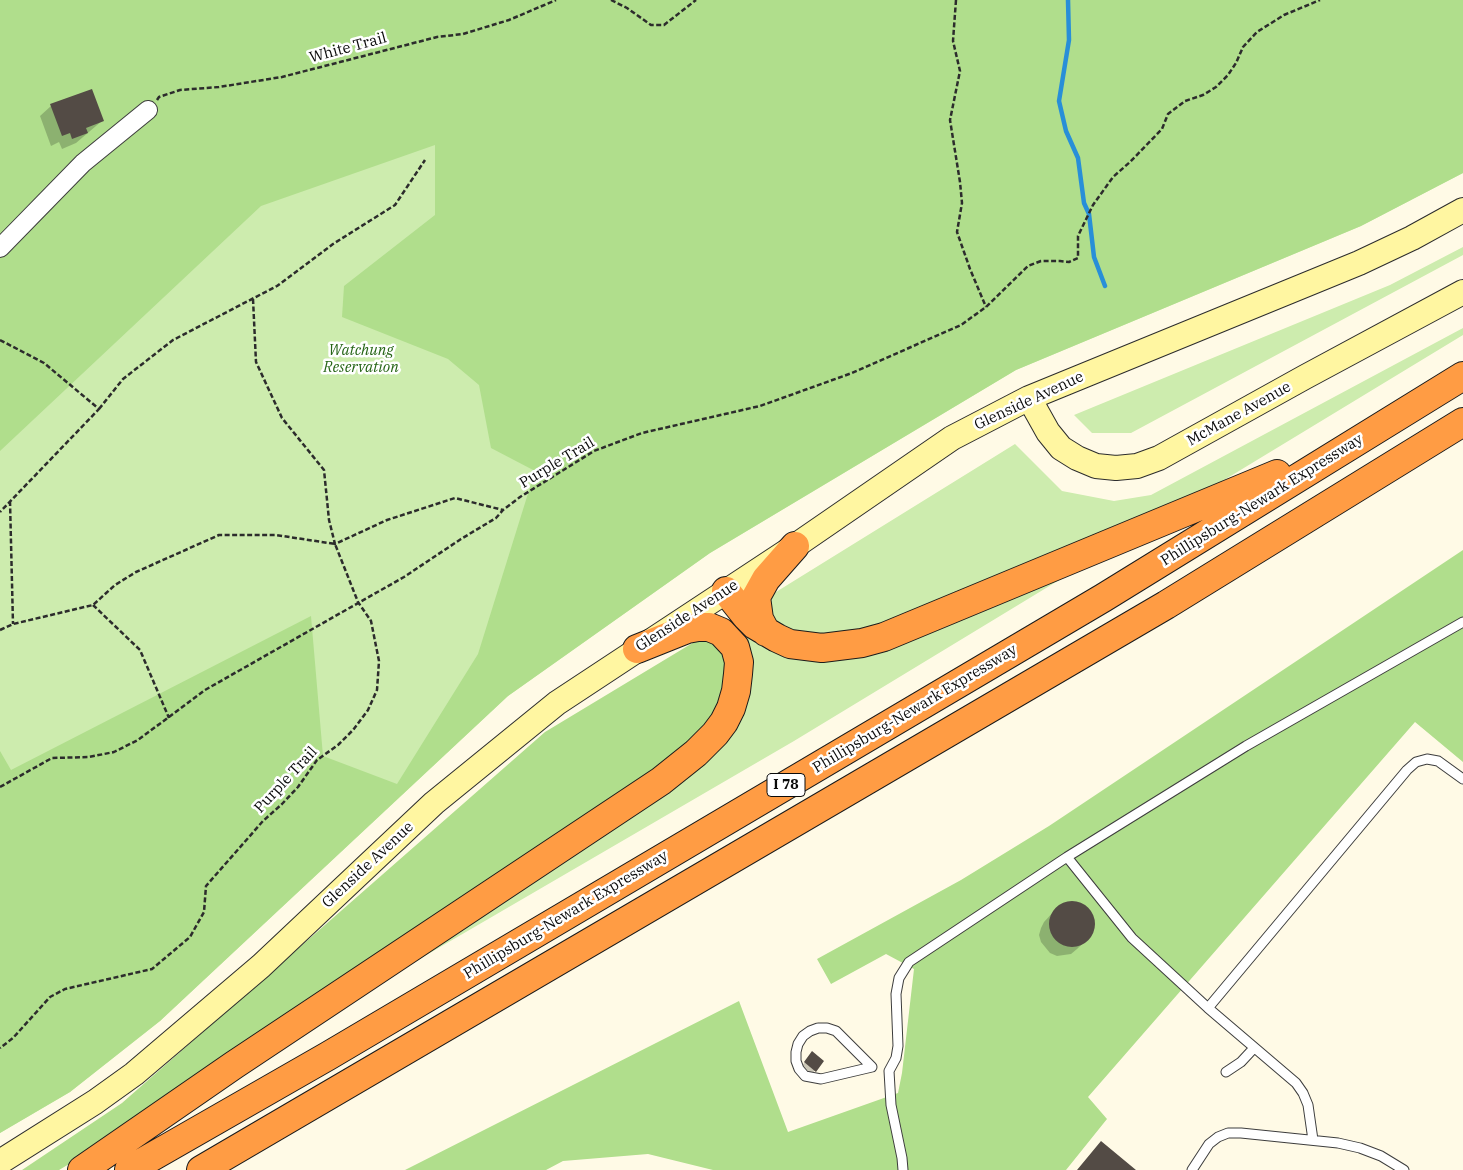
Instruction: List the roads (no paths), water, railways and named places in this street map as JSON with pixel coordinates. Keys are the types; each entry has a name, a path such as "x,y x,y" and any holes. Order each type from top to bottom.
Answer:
{"highway":[{"name":"Phillipsburg-Newark Expressway","path":"129,1170 328,1056 1095,603 1463,376"},
{"path":"719,595 766,632 790,644 822,648 862,643 884,637 1270,478 1438,391"},
{"name":"I 78","path":"201,1170 1157,610 1463,422"},
{"path":"766,632 759,619 756,597 766,579 795,546"},
{"path":"82,1170 234,1065 661,781 689,759 715,734 724,722 736,691 739,662 719,595"},
{"path":"637,649 687,629 698,627 709,627 721,632 735,647"}],"main road":[{"name":"Glenside Avenue","path":"0,1162 95,1102 134,1074 261,966 434,803 557,703 795,546 952,438 1029,398 1359,263 1412,238 1463,210"},
{"name":"McMane Avenue","path":"1029,398 1048,432 1061,448 1077,458 1096,466 1116,468 1138,466 1159,458 1463,292"}],"street":[{"path":"0,248 83,162 148,110"}],"lane":[{"path":"903,1170 891,1105 889,1071 896,1058 898,1046 896,994 899,978 909,962 1067,857 1246,746 1463,622"},
{"path":"1208,1008 1416,762 1428,759 1438,761 1463,780"},
{"path":"1067,857 1132,938 1208,1008 1296,1083 1304,1093 1308,1105 1312,1140"},
{"path":"872,1067 843,1037 836,1031 827,1028 818,1028 810,1031 803,1036 798,1044 796,1061 799,1069 805,1076 829,1078 872,1067 889,1071"},
{"path":"1226,1072 1241,1062 1254,1048"},
{"path":"1192,1170 1209,1144 1218,1137 1228,1133 1241,1133 1312,1140 1360,1148 1381,1156 1403,1170"}],"waterway":[{"path":"1068,0 1069,40 1059,101 1066,131 1078,158 1084,203 1089,214 1094,257 1105,286"}],"park label":[{"name":"Watchung Reservation","path":"361,360"}]}
